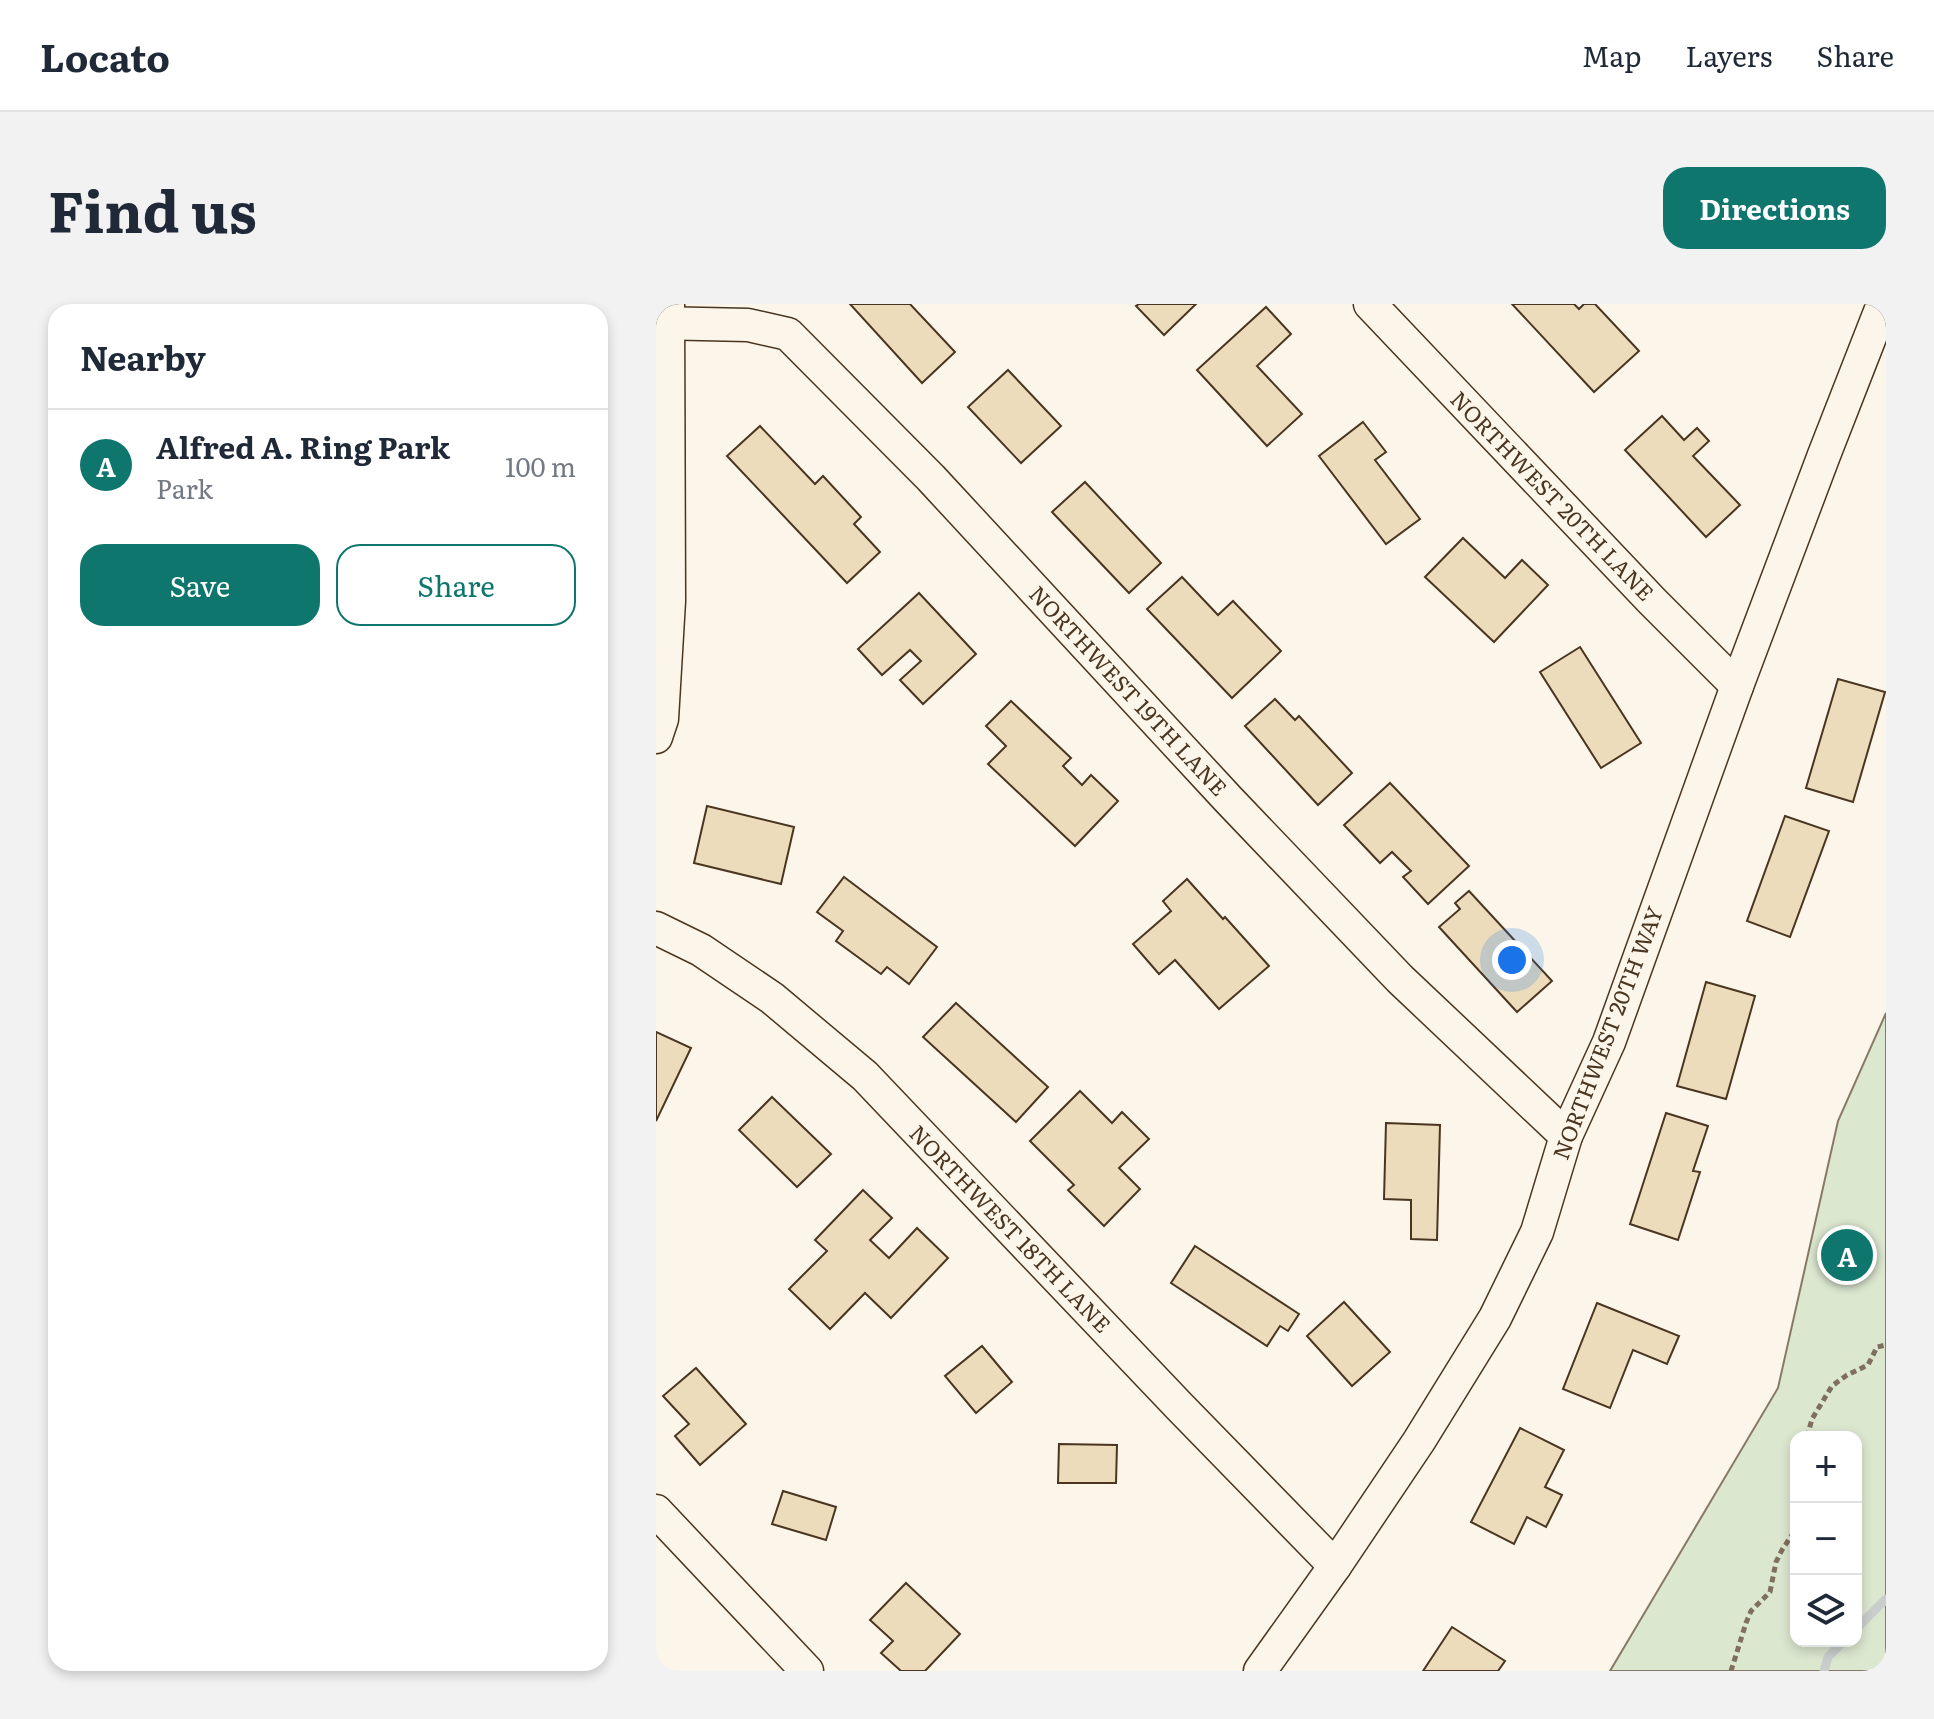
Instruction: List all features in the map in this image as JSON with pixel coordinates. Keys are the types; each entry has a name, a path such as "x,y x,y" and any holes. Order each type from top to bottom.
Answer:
{"street":[{"name":"NORTHWEST 20TH LANE","path":"1370,304 1652,601 1737,686"},
{"name":"NORTHWEST 20TH WAY","path":"1260,1671 1419,1441 1495,1318 1537,1232 1566,1136 1609,1042 1737,686 1883,304"},
{"path":"656,737 662,719 669,601 664,317"},
{"name":"NORTHWEST 19TH LANE","path":"664,317 748,325 788,334 931,478 1228,799 1400,979 1566,1136"},
{"name":"NORTHWEST 18TH LANE","path":"656,928 701,950 772,998 865,1076 1335,1566"},
{"path":"656,1511 807,1671"}],"path":[{"path":"1809,1431 1812,1419 1832,1386 1868,1365 1877,1347 1886,1345"},
{"path":"1731,1671 1751,1611 1770,1592 1776,1562 1790,1538"}],"green space":[{"path":"1886,1013 1886,1671 1610,1671 1778,1388 1838,1121"}],"building":[{"path":"850,304 910,304 955,352 922,383"},
{"path":"1196,304 1164,335 1136,306"},
{"path":"1512,304 1574,304 1579,309 1584,304 1595,304 1639,351 1594,392"},
{"path":"1266,307 1291,334 1257,366 1302,414 1267,446 1197,370"},
{"path":"1008,370 1061,426 1021,463 968,407"},
{"path":"1662,416 1684,440 1697,428 1709,441 1693,456 1740,505 1706,537 1625,450"},
{"path":"1363,422 1386,452 1375,460 1420,519 1386,544 1319,456"},
{"path":"760,426 815,484 823,476 861,517 854,524 880,552 847,583 727,456"},
{"path":"1085,482 1161,563 1129,593 1052,512"},
{"path":"1463,538 1505,578 1522,560 1548,585 1494,642 1425,577"},
{"path":"1182,577 1218,615 1233,601 1281,651 1232,698 1147,609"},
{"path":"919,593 976,654 923,704 900,680 921,661 910,650 882,675 858,649"},
{"path":"1580,647 1641,743 1601,768 1540,672"},
{"path":"1838,679 1885,692 1853,802 1806,788"},
{"path":"1275,699 1295,720 1299,716 1352,773 1318,805 1245,726"},
{"path":"1011,701 1071,758 1063,766 1082,785 1091,775 1118,801 1075,846 988,764 1006,746 986,726"},
{"path":"1390,783 1469,866 1428,904 1403,877 1411,871 1392,852 1380,863 1344,825"},
{"path":"707,806 794,827 781,884 694,863"},
{"path":"1785,816 1829,831 1790,937 1747,921"},
{"path":"844,877 937,947 909,984 887,967 881,974 836,941 843,931 817,912"},
{"path":"1187,879 1269,966 1219,1009 1175,960 1159,974 1133,944 1171,911 1163,901"},
{"path":"1469,891 1552,981 1517,1012 1439,927 1460,909 1455,903"},
{"path":"1706,982 1755,996 1726,1099 1677,1086"},
{"path":"956,1003 1048,1087 1016,1122 923,1037"},
{"path":"656,1032 691,1048 656,1121"},
{"path":"1080,1091 1112,1123 1122,1112 1149,1139 1119,1168 1140,1189 1104,1226 1068,1190 1074,1185 1030,1141"},
{"path":"772,1097 831,1154 797,1187 739,1130"},
{"path":"1666,1113 1708,1126 1693,1171 1700,1172 1678,1240 1630,1224"},
{"path":"1386,1123 1440,1125 1437,1240 1411,1239 1411,1200 1384,1199"},
{"path":"863,1190 892,1218 870,1240 889,1258 917,1228 948,1258 891,1318 865,1293 830,1329 789,1289 827,1251 815,1240"},
{"path":"1195,1246 1299,1314 1288,1331 1280,1326 1267,1346 1171,1283"},
{"path":"1344,1302 1390,1352 1352,1386 1307,1336"},
{"path":"1597,1303 1679,1336 1667,1364 1633,1350 1610,1408 1563,1389"},
{"path":"982,1346 1012,1382 976,1413 945,1376"},
{"path":"696,1368 746,1424 700,1465 675,1436 689,1424 663,1396"},
{"path":"1520,1428 1564,1450 1545,1487 1562,1495 1546,1527 1527,1517 1514,1544 1471,1522"},
{"path":"1059,1444 1117,1445 1116,1483 1058,1483"},
{"path":"783,1491 836,1507 826,1540 772,1524"},
{"path":"906,1583 960,1634 925,1671 901,1671 881,1653 893,1641 870,1620"},
{"path":"1452,1627 1505,1661 1498,1671 1423,1671"}],"waterway":[{"path":"1862,1623 1886,1599"},
{"path":"1824,1671 1828,1657 1838,1647"}],"place":[{"name":"Alfred A. Ring Park","path":"1847,1255"}]}
